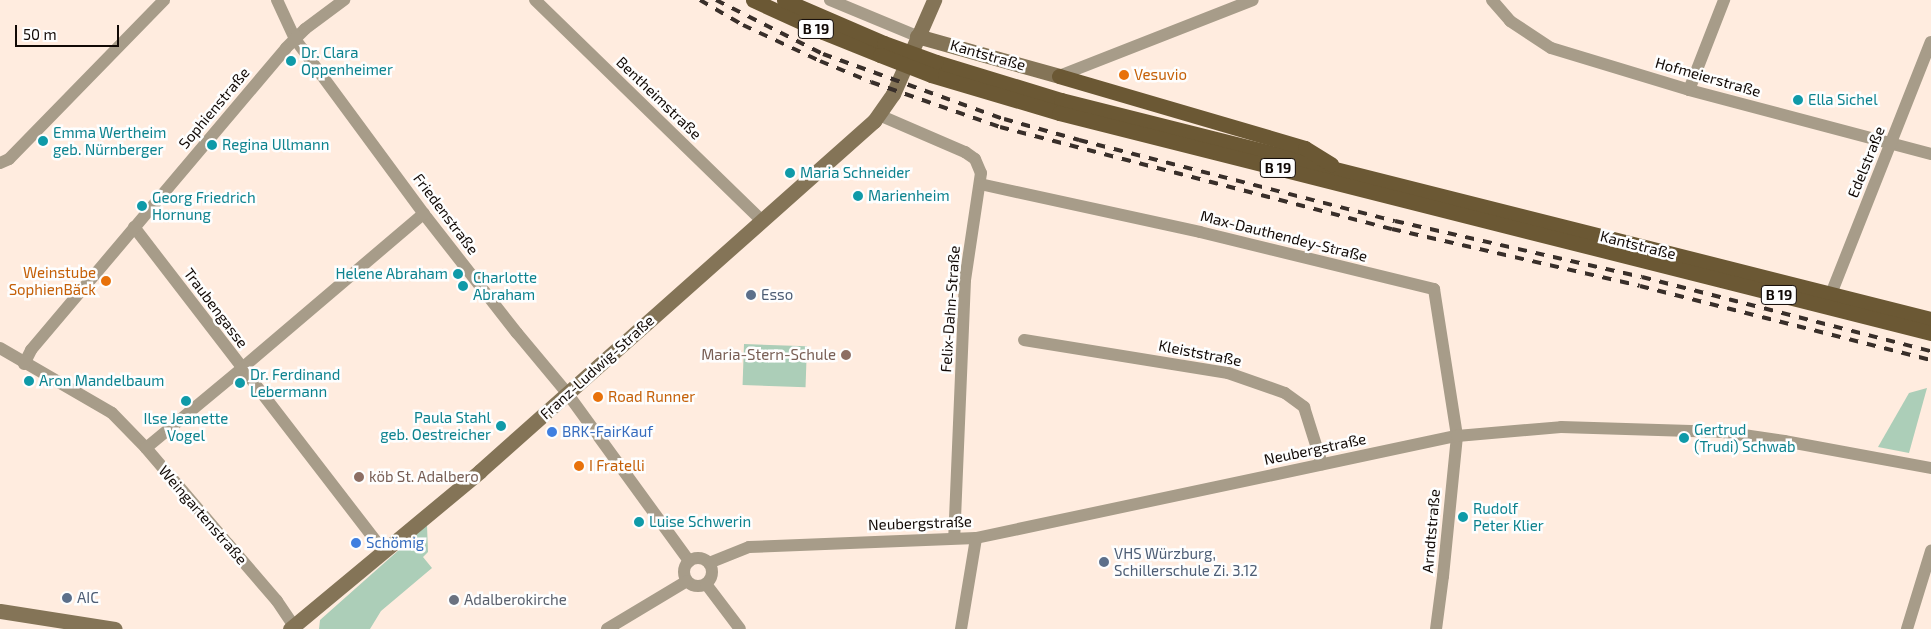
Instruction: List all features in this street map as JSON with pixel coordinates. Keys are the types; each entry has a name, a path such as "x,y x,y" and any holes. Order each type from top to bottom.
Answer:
{"main road":[{"name":"B 19","path":"754,0 823,32 882,49 1068,116 1931,333"},
{"name":"B 19","path":"784,0 882,49"},
{"name":"B 19","path":"933,68 1346,172"},
{"path":"1059,76 1305,148 1346,172"},
{"name":"Kantstraße","path":"1346,172 1931,319"}],"street":[{"path":"0,163 9,159 164,0"},
{"name":"Friedenstraße","path":"277,0 295,39 516,333 567,393 689,561"},
{"name":"Sophienstraße","path":"24,364 31,350 295,39 344,0"},
{"name":"Bentheimstraße","path":"535,0 760,220"},
{"path":"830,0 917,36"},
{"name":"Franz-Ludwig-Straße","path":"293,628 383,550 474,476 879,115 893,94 934,0"},
{"path":"1059,76 1253,0"},
{"name":"Hofmeierstraße","path":"1492,0 1510,20 1551,48 1689,90 1931,154"},
{"path":"1689,90 1724,0"},
{"name":"Kantstraße","path":"917,36 1059,76"},
{"name":"Edelstraße","path":"1831,294 1931,42"},
{"name":"Felix-Dahn-Straße","path":"879,115 972,156 980,168 980,184 966,280 954,538"},
{"name":"Max-Dauthendey-Straße","path":"980,184 1200,232 1434,289 1457,436"},
{"path":"146,448 424,213"},
{"name":"Traubengasse","path":"134,227 241,369 383,550"},
{"name":"Kleiststraße","path":"1024,340 1228,373 1285,393 1304,407 1322,464"},
{"name":"Weingartenstraße","path":"0,348 24,364 112,413 146,448 277,601 293,628"},
{"name":"Neubergstraße","path":"709,562 749,547 976,538 1457,436 1562,427 1723,432 1784,440 1931,468"},
{"name":"Arndtstraße","path":"1436,629 1444,576 1457,436"},
{"path":"961,629 976,538"},
{"path":"1907,629 1931,550"},
{"path":"699,558 709,562 712,574 706,584 696,586 687,581 684,570 689,561 699,558"},
{"path":"607,629 687,581"},
{"path":"706,584 740,629"},
{"path":"0,611 114,629"}],"green space":[{"path":"744,344 807,346 806,387 743,385"},
{"path":"1927,388 1909,453 1878,447 1909,393"},
{"path":"427,525 428,552 423,557 432,568 381,611 370,629 319,629 320,620"}],"railway":[{"path":"700,0 743,25 820,61 871,82 1000,127 1392,229 1640,286 1931,360"},
{"path":"716,0 823,54 1004,119 1395,221 1642,277 1931,351"}],"place":[{"name":"Dr. Clara Oppenheimer","path":"291,61"},
{"name":"Vesuvio","path":"1124,75"},
{"name":"Ella Sichel","path":"1798,100"},
{"name":"Emma Wertheim geb. Nürnberger","path":"43,141"},
{"name":"Regina Ullmann","path":"212,145"},
{"name":"Maria Schneider","path":"790,173"},
{"name":"Marienheim","path":"858,196"},
{"name":"Georg Friedrich Hornung","path":"142,206"},
{"name":"Helene Abraham","path":"458,274"},
{"name":"Weinstube SophienBäck","path":"106,281"},
{"name":"Charlotte Abraham","path":"463,286"},
{"name":"Esso","path":"751,295"},
{"name":"Maria-Stern-Schule","path":"846,355"},
{"name":"Aron Mandelbaum","path":"29,381"},
{"name":"Dr. Ferdinand Lebermann","path":"240,383"},
{"name":"Road Runner","path":"598,397"},
{"name":"Ilse Jeanette Vogel","path":"186,401"},
{"name":"Paula Stahl geb. Oestreicher","path":"501,426"},
{"name":"BRK-FairKauf","path":"552,432"},
{"name":"Gertrud (Trudi) Schwab","path":"1684,438"},
{"name":"I Fratelli","path":"579,466"},
{"name":"köb St. Adalbero","path":"359,477"},
{"name":"Rudolf Peter Klier","path":"1463,517"},
{"name":"Luise Schwerin","path":"639,522"},
{"name":"Schömig","path":"356,543"},
{"name":"VHS Würzburg, Schillerschule Zi. 3.12","path":"1104,562"},
{"name":"AIC","path":"67,598"},
{"name":"Adalberokirche","path":"454,600"}]}
